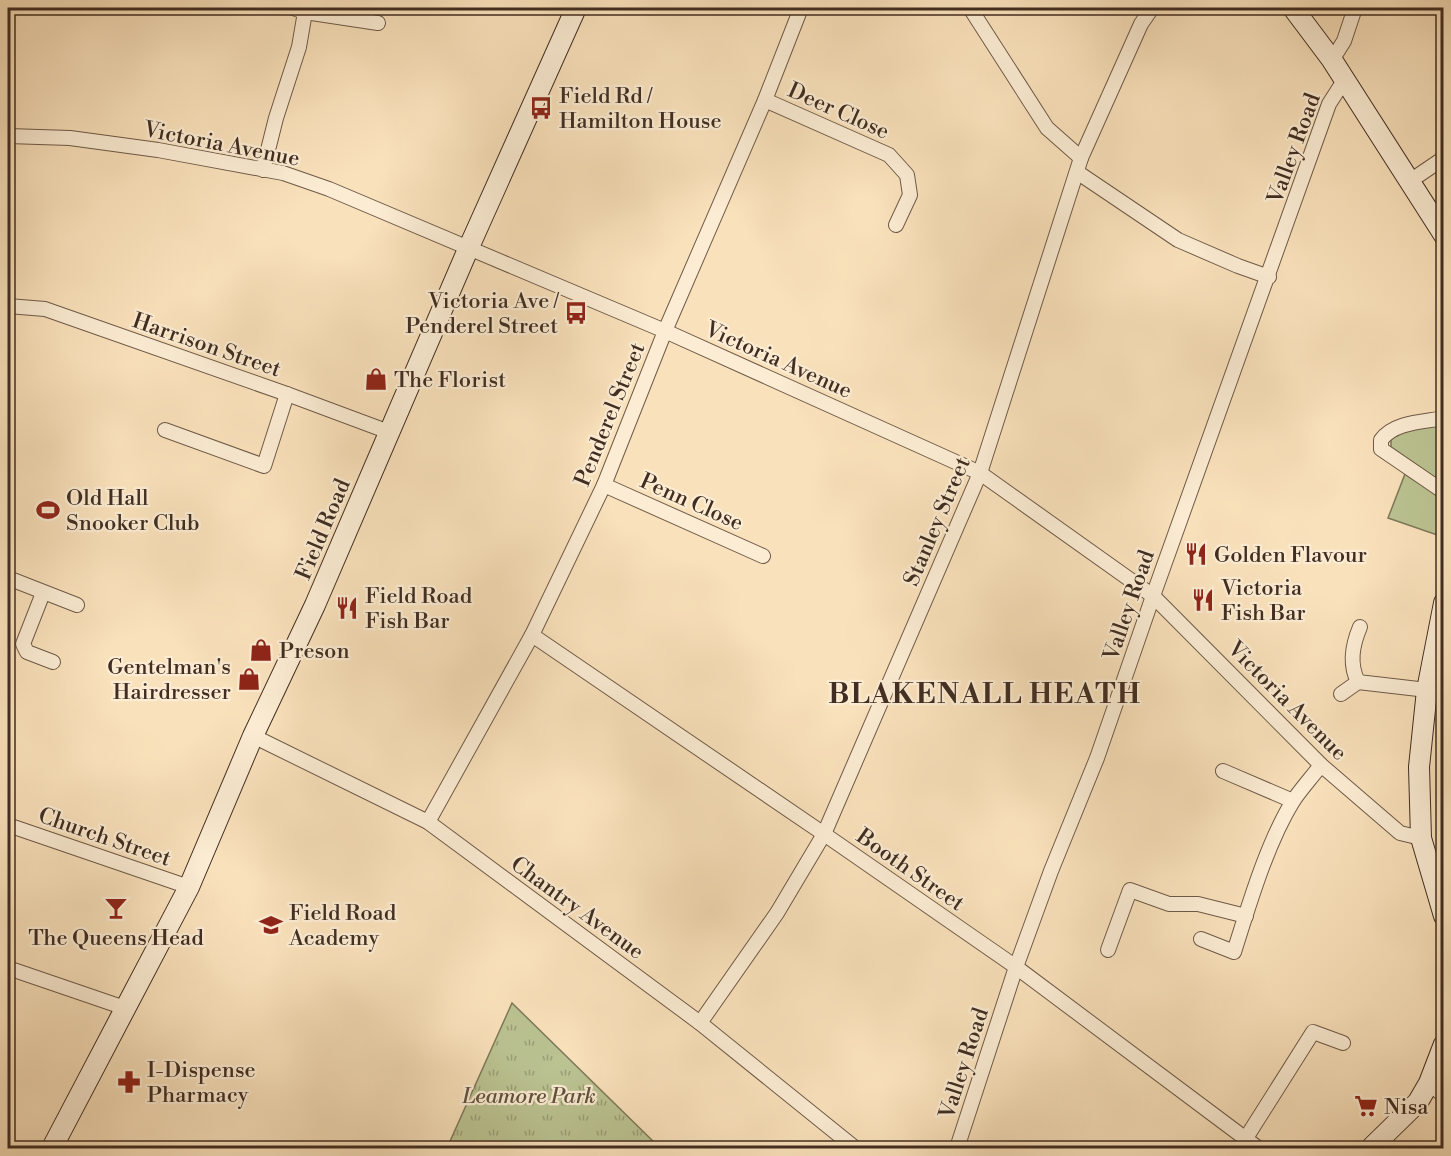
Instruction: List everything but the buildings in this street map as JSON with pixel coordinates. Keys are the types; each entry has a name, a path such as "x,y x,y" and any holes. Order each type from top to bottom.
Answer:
{"street":[{"name":"Field Road","path":"52,1149 189,887 253,736 315,605 469,247 576,8"},
{"name":"Penderel Street","path":"428,822 532,635 604,485 665,331 765,100 801,8"},
{"path":"970,8 1047,128 1081,158"},
{"name":"Stanley Street","path":"700,1023 777,913 824,834 980,473 1081,158 1141,24 1152,8"},
{"path":"1293,8 1345,79 1443,235"},
{"path":"1332,60 1344,41 1355,8"},
{"path":"263,170 276,118 299,47 299,10 378,23"},
{"name":"Valley Road","path":"957,1149 1016,967 1097,758 1329,105 1345,79"},
{"name":"Deer Close","path":"765,100 889,155 907,175 910,195 896,225"},
{"name":"Victoria Avenue","path":"8,136 70,138 158,150 283,173 329,189 665,331 980,473 1153,596 1321,765 1400,833 1422,838"},
{"path":"1410,181 1443,158"},
{"path":"1077,172 1178,240 1269,277"},
{"name":"Harrison Street","path":"8,306 45,309 389,432"},
{"path":"165,430 264,466 287,394"},
{"path":"1443,418 1395,427 1385,433 1381,440 1381,449 1443,492"},
{"name":"Penn Close","path":"604,485 762,556"},
{"path":"8,578 77,605"},
{"path":"43,593 23,644 27,652 53,662"},
{"path":"1443,603 1427,690 1419,767 1422,838 1443,916"},
{"path":"1358,682 1352,670 1354,641 1360,627"},
{"name":"Booth Street","path":"532,635 1016,967 1258,1149"},
{"path":"1341,694 1358,682 1427,690"},
{"name":"Chantry Avenue","path":"253,736 428,822 700,1023 855,1149"},
{"path":"1201,939 1234,952 1279,829 1293,801 1321,765"},
{"path":"1223,771 1293,801"},
{"name":"Church Street","path":"8,825 189,887"},
{"path":"1108,950 1130,890 1169,903 1198,904 1246,916"},
{"path":"8,968 125,1008"},
{"path":"1246,1138 1313,1032 1343,1043"},
{"path":"1371,1149 1418,1102 1436,1090 1443,1044"}],"green space":[{"path":"1443,423 1443,483 1391,447 1391,440 1397,433"},
{"path":"1405,474 1443,499 1443,537 1388,518"},
{"name":"Leamore Park","path":"512,1003 660,1148 447,1148"}],"place":[{"name":"Field Rd / Hamilton House","path":"541,108"},
{"name":"Victoria Ave / Penderel Street","path":"576,313"},
{"name":"The Florist","path":"376,379"},
{"name":"Old Hall Snooker Club","path":"48,510"},
{"name":"Golden Flavour","path":"1196,554"},
{"name":"Victoria Fish Bar","path":"1203,600"},
{"name":"Field Road Fish Bar","path":"347,608"},
{"name":"Preson","path":"261,650"},
{"name":"Gentelman's Hairdresser","path":"249,679"},
{"name":"The Queens Head","path":"116,908"},
{"name":"Field Road Academy","path":"271,925"},
{"name":"I-Dispense Pharmacy","path":"129,1082"},
{"name":"Nisa","path":"1366,1106"}],"district":[{"name":"BLAKENALL HEATH","path":"985,693"}]}
